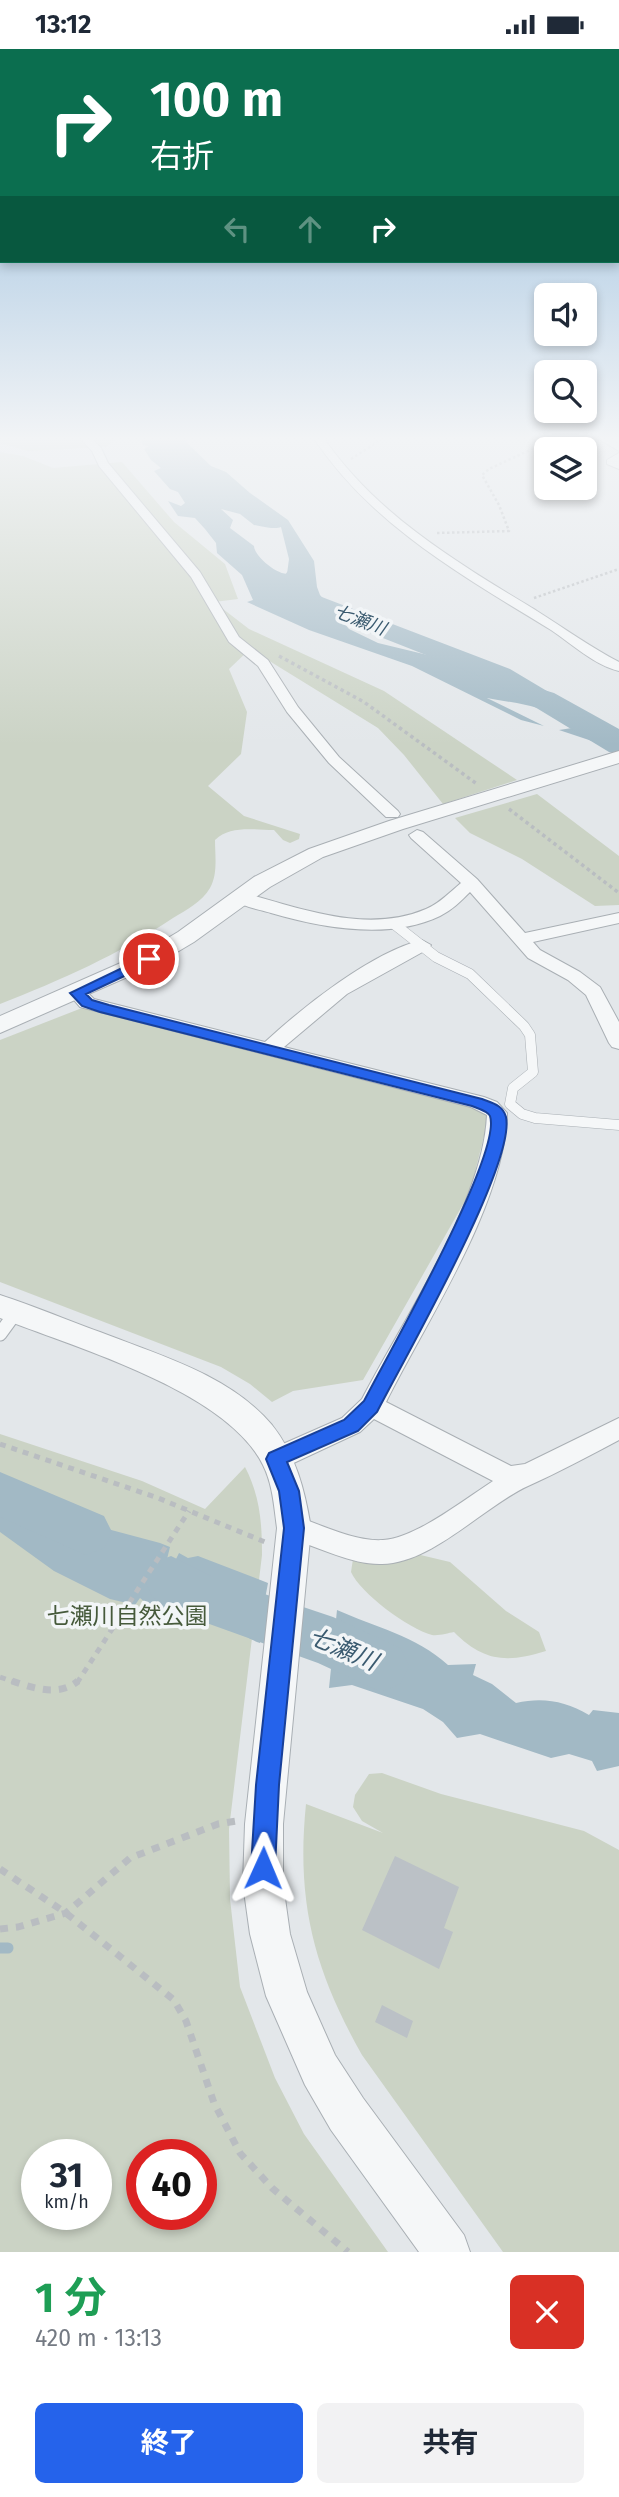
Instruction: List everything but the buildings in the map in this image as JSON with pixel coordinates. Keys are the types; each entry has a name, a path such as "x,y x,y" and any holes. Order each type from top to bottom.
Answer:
{"street":[{"path":"167,540 197,575 234,639 263,663 292,709 334,760 393,814"},
{"path":"423,540 466,572 619,667"},
{"path":"0,1025 77,993 170,947 287,867 331,847 500,797 619,757"},
{"path":"417,835 471,883 537,957 568,972 593,991 601,1001 619,1043"},
{"path":"240,897 304,917 394,924 439,910 471,883"},
{"path":"520,939 619,918"},
{"path":"270,1049 301,1021 364,973 422,945"},
{"path":"77,993 87,1003 105,1009 502,1107 480,1193 371,1406 351,1425 276,1459"},
{"path":"5,1318 172,1373 213,1392 248,1420 276,1459 289,1491 294,1528 292,1572 268,1785 263,1853 265,1910 287,1996 320,2070 347,2114 447,2252"},
{"path":"371,1406 501,1475 519,1478"},
{"path":"294,1528 376,1551 391,1551 414,1541 519,1478 536,1472 619,1428"}],"lane":[{"path":"394,924 445,962 471,974 528,1030 534,1072 515,1084 502,1107 535,1118 619,1125"}],"path":[{"path":"524,601 619,569"},
{"path":"268,651 364,702 500,797 619,893"},
{"path":"0,1444 113,1481 268,1543"},
{"path":"0,1677 57,1692 77,1683 189,1511"},
{"path":"0,1929 18,1927 66,1913 130,1858 218,1824 238,1821"},
{"path":"0,1869 66,1913 174,2000 186,2021 214,2103 240,2153 272,2187 348,2252"}],"green space":[{"path":"0,540 196,540 225,564 238,599 214,602 249,629 384,691 517,780 443,804 404,755 378,728 250,649 229,669 247,712 241,754 208,786 244,816 300,834 299,839 290,843 274,830 243,829 221,835 215,840 216,865 213,883 207,893 193,905 110,955 0,1004"},
{"path":"537,794 619,856 619,905 595,906 522,859 470,833 455,818"},
{"path":"82,1008 477,1108 486,1115 488,1120 470,1192 363,1380 293,1391 272,1402 250,1384 221,1367 0,1282 0,1040"},
{"name":"七瀬川自然公園","path":"0,1434 142,1481 205,1509 245,1467 259,1509 262,1555 229,1829 230,1899 240,1987 275,2078 304,2134 388,2252 0,2252"},
{"path":"412,1553 450,1562 506,1611 539,1632 546,1651 519,1657 497,1657 476,1649 454,1632 432,1635 422,1631 375,1600 351,1572 353,1559"},
{"path":"382,1773 441,1794 584,1831 619,1850 619,2252 503,2252 362,2055 345,2024 312,1934 304,1873 306,1804 383,1833 362,1821 353,1807 355,1795 369,1774"}],"water":[{"path":"213,540 246,540 254,546 261,559 287,574 289,559 284,540 301,540 314,561 320,595 349,629 378,643 440,658 554,693 619,729 619,750 559,730 572,728 544,710 487,698 544,726 521,720 412,666 309,630 247,602 253,600 242,575 217,553"},
{"path":"0,1491 40,1511 170,1547 167,1559 176,1559 179,1553 188,1558 198,1556 268,1583 265,1599 218,1589 215,1594 250,1632 261,1634 260,1643 246,1637 210,1612 142,1611 146,1603 140,1598 135,1605 110,1599 54,1571 0,1532"},
{"path":"337,1610 409,1639 448,1665 476,1664 473,1675 492,1684 516,1703 545,1700 571,1706 589,1715 593,1710 619,1713 619,1766 597,1771 592,1761 569,1754 551,1758 480,1734 457,1738 443,1722 423,1709 352,1685 329,1688"}],"waterway":[{"name":"七瀬川","path":"296,576 303,598 501,675 619,746"},
{"name":"七瀬川","path":"0,1494 86,1532"},
{"name":"七瀬川","path":"171,1580 195,1595 333,1643 381,1666"},
{"path":"0,1948 8,1948"}],"route":[{"path":"149,959 77,993 87,1003 105,1009 477,1102 494,1109 498,1117 498,1130 490,1162 474,1206 371,1406 351,1425 276,1459 289,1491 294,1528 292,1572 264,1824 263,1868"}]}
